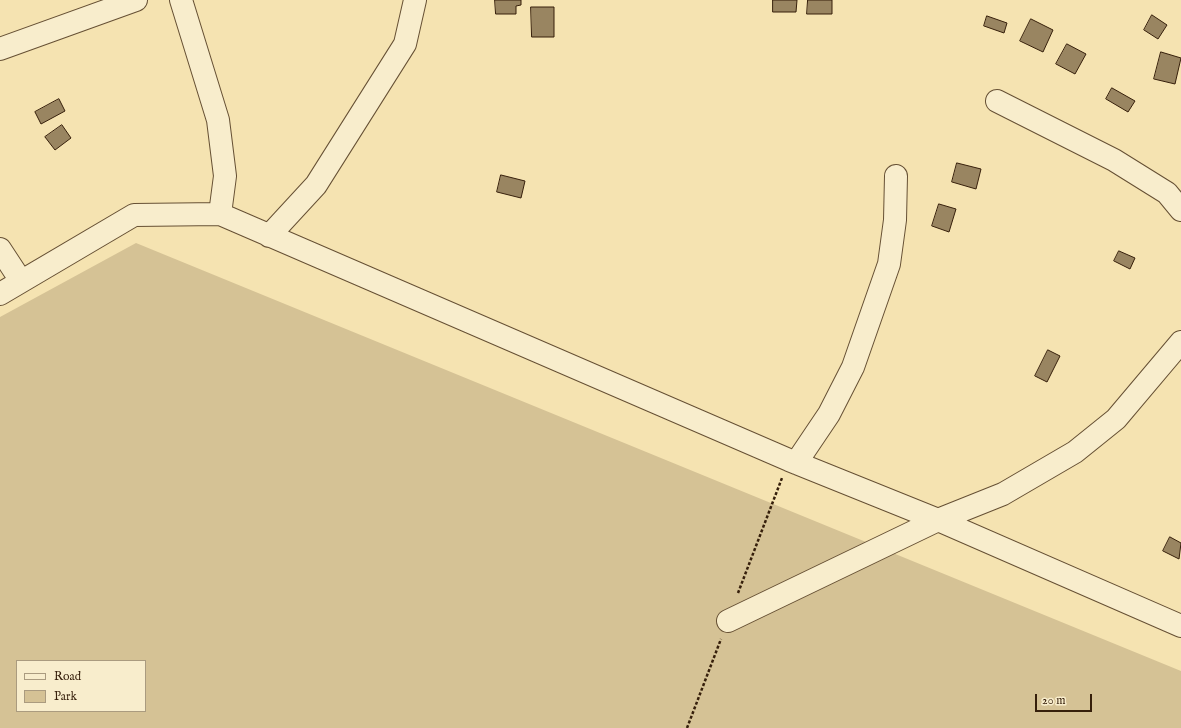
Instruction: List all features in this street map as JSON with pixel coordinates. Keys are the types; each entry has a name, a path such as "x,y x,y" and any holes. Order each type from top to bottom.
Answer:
{"street":[{"path":"0,49 136,0"},
{"path":"182,0 218,120 225,176 220,214"},
{"path":"269,236 316,184 405,44 415,0"},
{"path":"997,101 1114,160 1167,193 1181,210"},
{"path":"796,463 828,414 853,367 889,264 895,220 896,176"},
{"path":"0,294 134,215 220,214 796,463 938,520 1181,626"},
{"path":"0,249 21,281"},
{"path":"728,621 938,520 1003,494 1075,452 1116,419 1181,342"}],"green space":[{"path":"136,243 1181,671 1181,728 0,728 0,317"}],"building":[{"path":"495,0 521,0 521,5 516,6 516,14 496,14"},
{"path":"773,0 797,0 796,12 773,12"},
{"path":"808,0 832,0 832,14 807,14"},
{"path":"531,7 554,7 554,37 532,37"},
{"path":"1152,15 1167,25 1158,39 1144,30"},
{"path":"987,16 1007,23 1004,33 984,26"},
{"path":"1031,19 1053,30 1043,52 1020,41"},
{"path":"1067,44 1086,54 1075,74 1056,64"},
{"path":"1161,52 1181,58 1175,84 1154,79"},
{"path":"1112,88 1135,101 1128,112 1106,99"},
{"path":"59,99 65,111 41,124 35,112"},
{"path":"62,125 71,138 55,150 45,137"},
{"path":"957,163 981,169 976,189 952,182"},
{"path":"501,175 525,181 521,198 497,192"},
{"path":"939,204 956,209 949,232 932,226"},
{"path":"1119,251 1135,258 1130,269 1114,261"},
{"path":"1048,350 1060,356 1047,382 1035,376"},
{"path":"1170,537 1181,543 1179,559 1163,551"}]}
